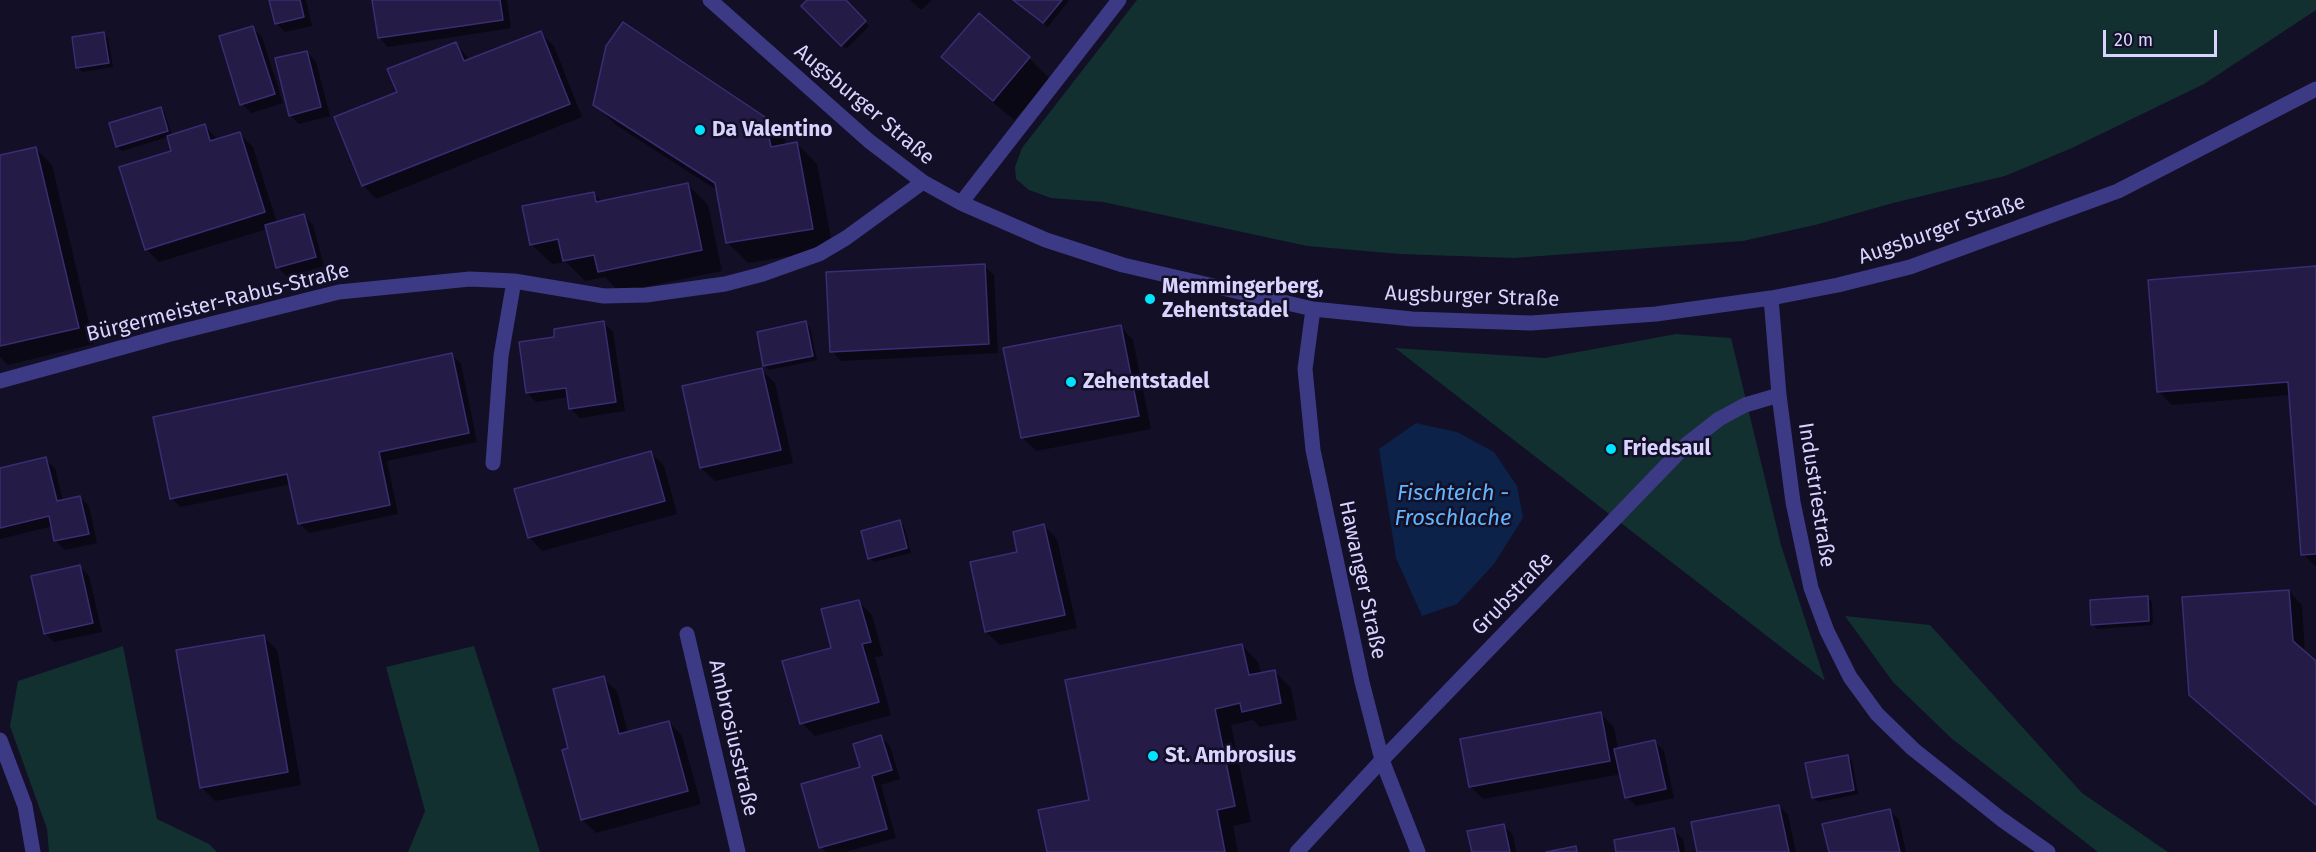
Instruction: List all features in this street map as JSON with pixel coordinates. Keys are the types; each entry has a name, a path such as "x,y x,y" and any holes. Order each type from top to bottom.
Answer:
{"street":[{"name":"Augsburger Straße","path":"710,0 869,141 923,182 961,203 1046,240 1123,265 1313,309 1412,319 1531,323 1656,315 1771,298 1838,285 1910,267 2118,190 2316,89"},
{"path":"961,203 1119,0"},
{"name":"Bürgermeister-Rabus-Straße","path":"0,381 167,335 339,292 470,279 514,281 604,296 646,295 725,284 764,274 819,254 846,238 923,182"},
{"path":"493,463 501,356 514,281"},
{"name":"Industriestraße","path":"1771,298 1779,394 1793,502 1811,588 1827,631 1850,677 1877,714 1913,749 2001,819 2048,852"},
{"name":"Hawanger Straße","path":"1313,309 1305,369 1313,450 1362,682 1382,760 1418,852"},
{"name":"Grubstraße","path":"1297,852 1382,760 1687,444 1719,419 1745,405 1779,394"},
{"name":"Ambrosiusstraße","path":"687,634 738,852"},
{"path":"0,740 24,806 33,852"}],"green space":[{"path":"1137,0 2316,0 2316,10 2204,84 2072,148 2005,176 1893,203 1815,225 1743,241 1514,258 1400,254 1307,246 1103,202 1051,198 1029,190 1016,179 1015,167 1022,148"},
{"path":"1676,334 1731,338 1781,545 1825,681 1395,348 1545,358"},
{"path":"1845,616 1930,625 2082,793 2168,852 2098,852 1951,738 1893,682"},
{"path":"123,646 157,819 209,844 217,852 49,852 47,829 10,726 18,681"},
{"path":"474,646 540,852 408,852 425,811 386,667"}],"water":[{"name":"Fischteich - Froschlache","path":"1416,423 1457,432 1494,452 1517,486 1523,518 1494,564 1457,604 1422,616 1396,558 1379,449"}],"building":[{"path":"269,0 300,0 304,17 275,24"},
{"path":"372,0 500,0 503,20 378,38"},
{"path":"807,0 846,0 866,21 841,46 801,6"},
{"path":"1013,0 1062,0 1043,23"},
{"path":"979,13 1030,57 993,101 941,57"},
{"name":"Da Valentino","path":"623,22 765,117 771,147 797,142 813,229 726,243 715,183 593,105 606,46"},
{"path":"253,26 275,94 240,105 219,36"},
{"path":"541,31 570,104 362,186 334,117 397,92 387,69 456,42 464,61"},
{"path":"104,32 109,63 76,68 72,37"},
{"path":"307,51 321,107 289,116 275,58"},
{"path":"161,107 168,131 116,147 109,123"},
{"path":"205,124 210,141 240,132 265,212 145,250 119,167 171,151 167,136"},
{"path":"36,147 79,328 0,346 0,155"},
{"path":"688,183 702,250 598,272 594,255 563,261 558,239 530,245 522,206 594,192 596,202"},
{"path":"304,214 316,257 276,268 265,225"},
{"path":"985,264 989,344 830,352 826,272"},
{"path":"2316,266 2316,554 2301,555 2288,382 2157,392 2148,280"},
{"path":"604,321 616,402 569,409 566,388 526,393 519,342 554,337 554,329"},
{"path":"806,321 813,356 763,366 757,332"},
{"name":"Zehentstadel","path":"1121,325 1139,416 1021,438 1003,348"},
{"path":"452,353 469,433 379,452 390,505 298,524 287,474 170,499 153,417"},
{"path":"762,368 781,450 700,468 682,386"},
{"path":"651,451 665,501 528,538 514,489"},
{"path":"46,457 57,501 80,496 89,534 54,541 49,516 0,528 0,468"},
{"path":"900,520 907,548 868,559 861,531"},
{"path":"1044,524 1065,615 985,632 970,562 1017,552 1013,532"},
{"path":"80,565 93,623 44,634 31,576"},
{"path":"2289,590 2293,641 2316,661 2316,805 2189,695 2182,597"},
{"path":"2148,596 2149,621 2091,625 2090,600"},
{"path":"859,600 871,642 862,644 879,702 800,724 782,661 831,648 821,609"},
{"path":"264,635 288,772 200,788 176,650"},
{"name":"St. Ambrosius","path":"1242,644 1249,675 1275,670 1281,703 1242,712 1240,703 1215,709 1235,806 1217,810 1225,852 1047,852 1038,810 1089,800 1065,680"},
{"path":"604,676 619,734 669,721 688,791 581,820 562,750 568,748 553,689"},
{"path":"1601,712 1610,761 1469,787 1460,739"},
{"path":"881,735 892,770 872,776 887,829 819,848 801,784 860,767 853,744"},
{"path":"1655,740 1666,789 1625,798 1614,749"},
{"path":"1848,755 1854,790 1812,798 1805,763"},
{"path":"1779,805 1789,852 1697,852 1691,822"},
{"path":"1890,809 1900,852 1829,852 1822,824"},
{"path":"1504,824 1510,852 1472,852 1467,831"},
{"path":"1674,828 1679,852 1616,852 1614,840"},
{"path":"1576,846 1577,852 1546,852"}],"place":[{"name":"Da Valentino","path":"700,130"},
{"name":"Memmingerberg, Zehentstadel","path":"1150,299"},
{"name":"Zehentstadel","path":"1071,382"},
{"name":"Friedsaul","path":"1611,449"},
{"name":"St. Ambrosius","path":"1153,756"}]}
